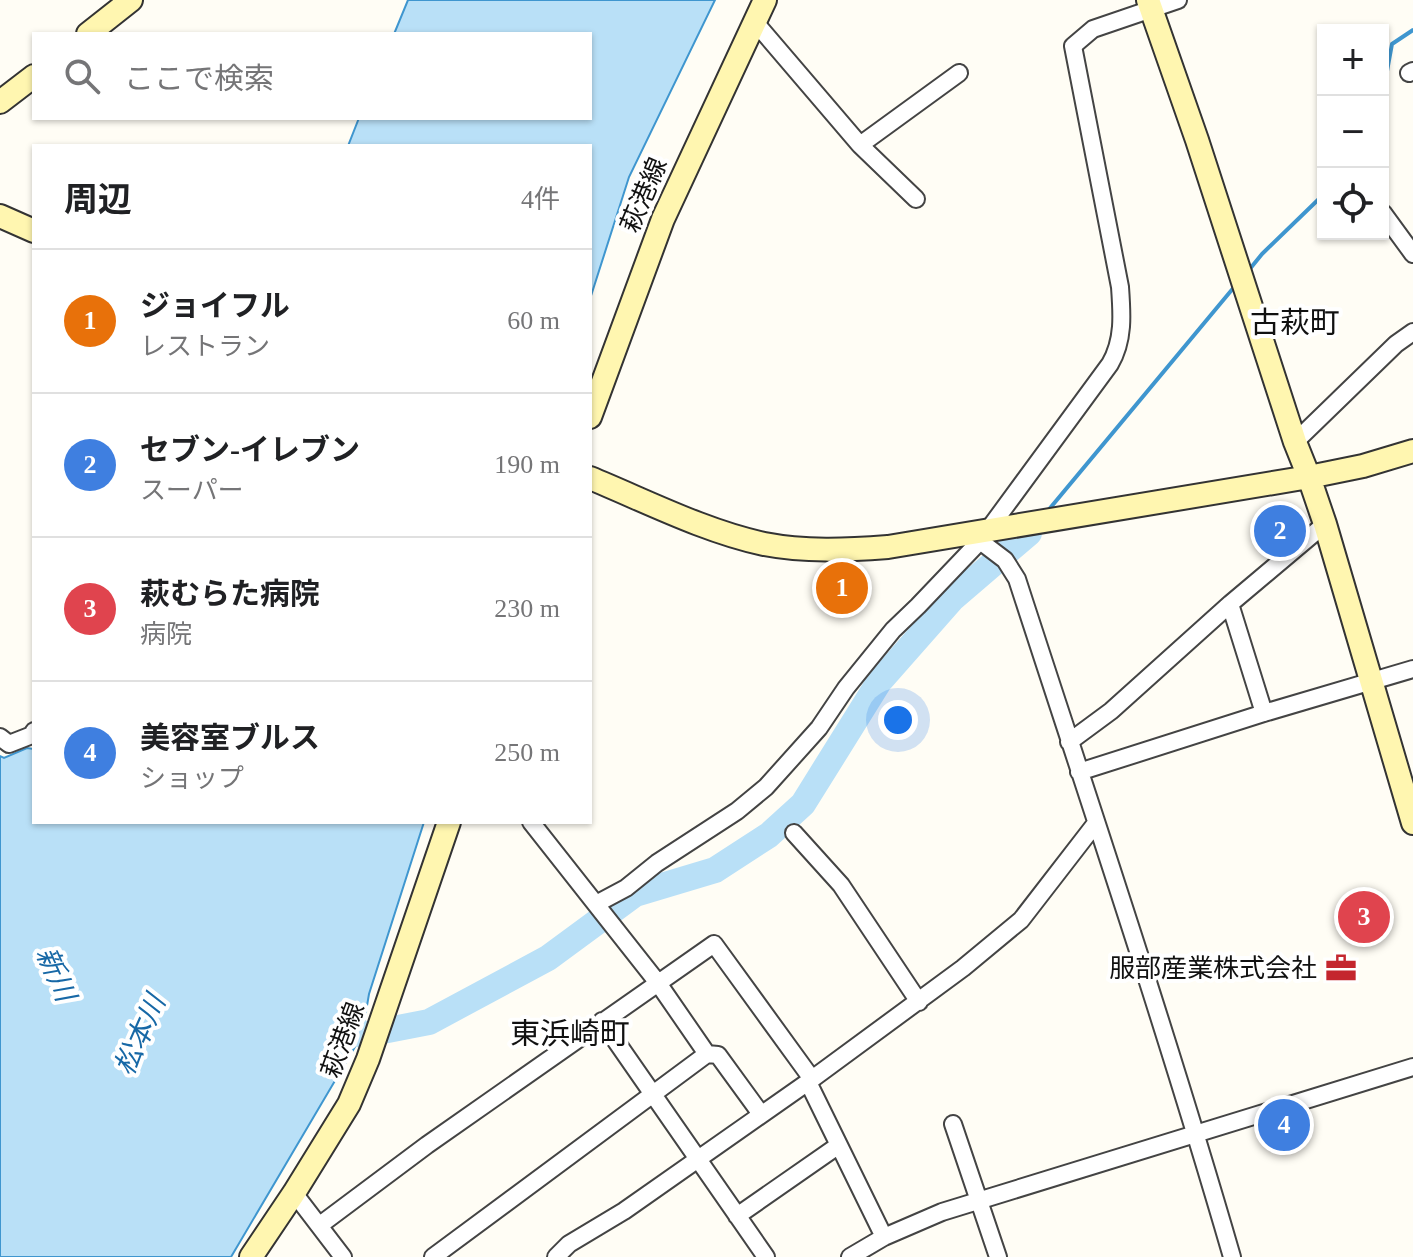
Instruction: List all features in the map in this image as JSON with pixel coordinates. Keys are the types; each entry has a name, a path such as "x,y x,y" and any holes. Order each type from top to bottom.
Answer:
{"street":[{"path":"91,32 131,0"},
{"name":"萩港線","path":"592,412 663,219 765,0"},
{"path":"598,907 657,863 737,811 766,787 819,728 846,688 893,630 984,536 1117,353 1122,321 1120,287 1073,46 1093,29 1150,5 1178,0"},
{"path":"1150,5 1325,524 1413,823"},
{"path":"754,21 860,145 916,199"},
{"path":"860,145 959,73"},
{"path":"0,102 32,78"},
{"path":"0,216 32,230"},
{"path":"1389,221 1413,254"},
{"path":"1295,442 1396,344 1413,332"},
{"path":"592,479 723,533 765,544 843,550 984,536 1309,477 1363,466 1413,451"},
{"path":"1069,742 1111,711 1325,524"},
{"path":"984,536 1017,579 1148,978 1232,1257"},
{"path":"1230,604 1264,713"},
{"path":"1079,772 1413,669"},
{"path":"0,737 9,744 32,735"},
{"path":"556,1257 569,1244 624,1211 810,1081 963,968 1021,920 1096,823"},
{"name":"萩港線","path":"251,1257 349,1104 368,1059 448,824"},
{"path":"533,824 658,983 707,1054"},
{"path":"794,833 841,885 919,1002"},
{"path":"320,1225 427,1145 714,944 810,1081 884,1237"},
{"path":"602,1021 766,1257"},
{"path":"433,1257 707,1054 718,1055 761,1114"},
{"path":"850,1257 884,1237 942,1212 1413,1067"},
{"path":"953,1124 998,1257"},
{"path":"737,1216 839,1145"},
{"path":"294,1193 343,1257"}],"water":[{"path":"408,0 715,0 629,177 592,293 592,144 349,144 358,120 592,120 592,32 395,32"},
{"path":"32,749 32,824 423,824 369,994 362,1035 231,1257 0,1257 0,756 4,758"}],"waterway":[{"path":"1389,60 1392,44 1413,30"},
{"path":"1249,270 1317,201"},
{"path":"1046,513 1235,286"},
{"path":"362,1035 429,1022 548,958 635,894 715,870 769,835 803,804 879,682 953,598 1029,533"}],"place":[{"name":"セブン-イレブン","path":"1280,531"},
{"name":"ジョイフル","path":"842,588"},
{"name":"萩むらた病院","path":"1364,917"},
{"name":"服部産業株式会社","path":"1341,968"},
{"name":"美容室ブルス","path":"1284,1125"}],"district":[{"name":"古萩町","path":"1295,322"},
{"name":"東浜崎町","path":"570,1033"}],"water label":[{"name":"新川","path":"56,974"},
{"name":"松本川","path":"140,1035"}]}
